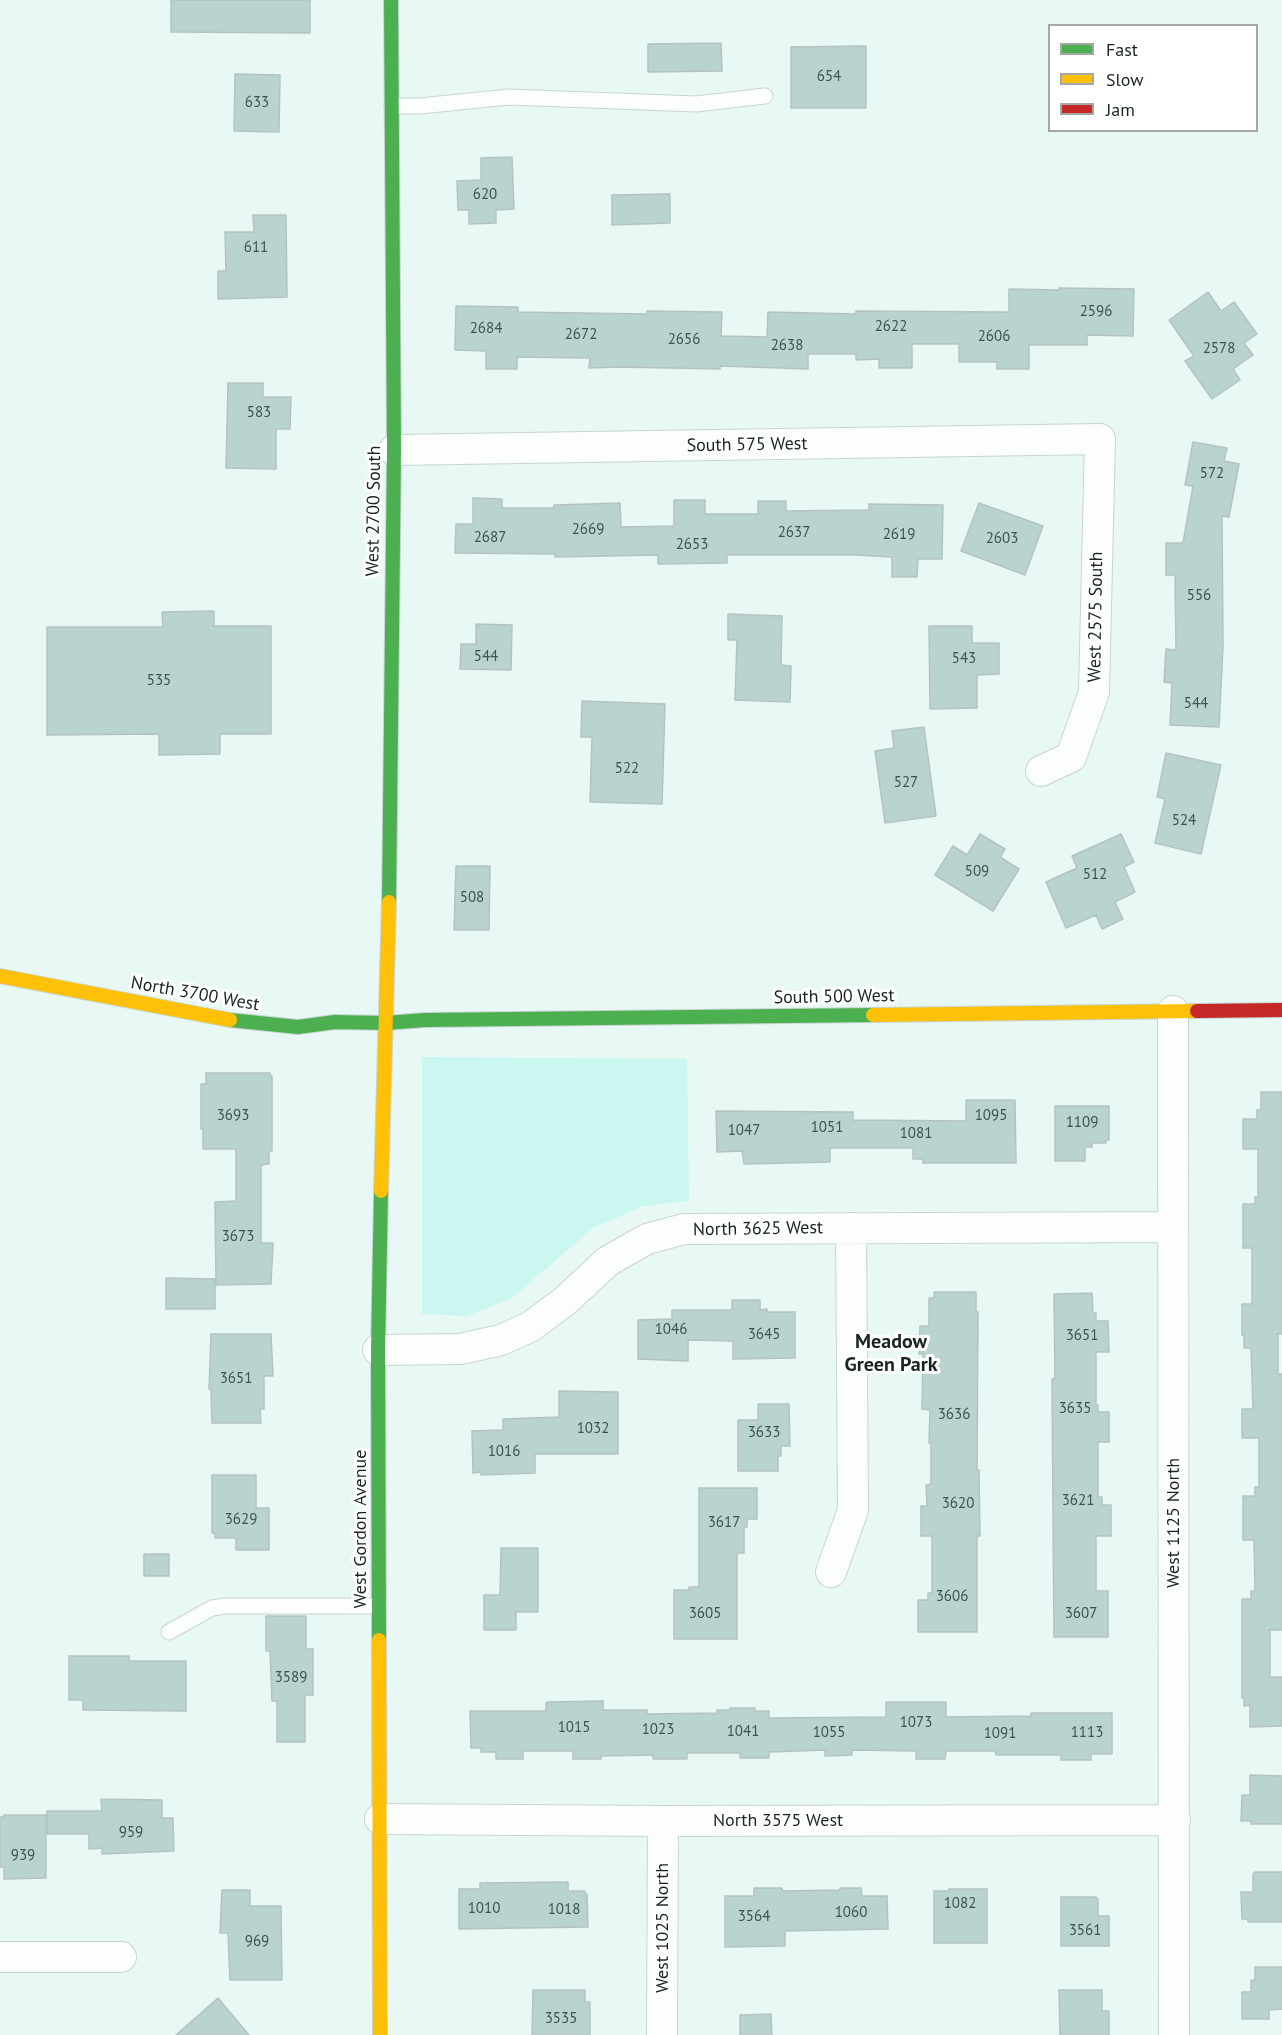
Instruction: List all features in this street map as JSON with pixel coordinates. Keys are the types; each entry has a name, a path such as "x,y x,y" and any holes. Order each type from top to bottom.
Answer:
{"main road":[{"name":"West 2700 South","path":"386,1023 394,450 392,0"},
{"name":"North 3700 West","path":"0,976 237,1022 298,1027 335,1022 386,1023"},
{"name":"South 500 West","path":"386,1023 425,1020 1282,1010"},
{"name":"West Gordon Avenue","path":"380,2035 378,1350 386,1023"}],"street":[{"name":"South 575 West","path":"394,450 1100,439"},
{"name":"West 2575 South","path":"1041,771 1071,757 1094,692 1100,439"},
{"name":"West 1125 North","path":"1173,1011 1174,2035"},
{"name":"North 3625 West","path":"378,1350 460,1349 501,1340 530,1327 565,1302 608,1261 647,1239 684,1229 1173,1227"},
{"path":"831,1572 853,1510 851,1228"},
{"name":"North 3575 West","path":"380,1819 1175,1820"},
{"name":"West 1025 North","path":"662,2035 663,1821"},
{"path":"0,1957 121,1957"}],"lane":[{"path":"392,106 420,106 509,97 696,104 765,96"},
{"path":"169,1632 212,1608 225,1606 379,1606"}],"green space":[{"path":"422,1057 687,1059 689,1201 643,1206 593,1228 512,1298 467,1316 422,1314"}],"building":[{"path":"171,0 310,0 310,33 171,32"},
{"path":"721,43 722,71 648,72 648,44"},
{"path":"866,46 866,108 791,108 791,47"},
{"path":"235,74 280,75 279,132 234,131"},
{"path":"512,157 514,209 496,210 496,223 469,224 469,210 458,210 457,181 481,180 481,158"},
{"path":"670,194 670,223 612,225 612,195"},
{"path":"253,215 286,215 287,297 218,299 218,271 226,271 225,232 254,232"},
{"path":"1059,288 1134,289 1133,336 1087,335 1087,345 1029,345 1029,369 997,369 997,362 959,362 959,344 912,344 912,368 879,368 879,359 856,360 856,354 808,354 808,369 720,366 720,369 589,368 590,358 517,357 517,369 486,369 486,351 455,350 456,306 518,307 518,312 647,314 647,311 722,312 721,336 767,337 768,312 856,314 856,311 1009,312 1009,289 1059,290"},
{"path":"1208,292 1221,311 1234,302 1257,334 1244,343 1253,355 1233,369 1240,380 1212,399 1185,361 1194,356 1169,320"},
{"path":"228,383 263,383 263,397 291,397 290,429 276,429 276,469 226,468"},
{"path":"1193,442 1227,448 1224,461 1239,464 1229,517 1222,516 1223,646 1219,727 1170,725 1172,683 1164,682 1166,649 1176,650 1175,575 1166,575 1166,543 1183,543 1193,486 1185,485"},
{"path":"473,498 502,499 502,508 554,508 554,505 620,503 621,527 674,526 674,500 705,500 705,514 758,514 758,501 786,501 786,511 869,510 869,504 943,505 942,559 918,559 917,577 892,577 892,557 727,555 727,563 658,564 658,555 555,557 555,554 455,553 456,524 473,524"},
{"path":"979,503 1043,526 1025,575 961,551"},
{"path":"214,611 214,626 271,626 271,734 220,734 220,754 159,755 159,734 47,735 47,627 163,627 162,612"},
{"path":"728,614 782,616 781,665 791,666 790,702 735,700 737,640 728,640"},
{"path":"476,624 512,625 511,670 460,669 461,644 476,644"},
{"path":"929,626 972,626 972,643 999,643 999,674 977,675 977,708 930,709"},
{"path":"582,701 665,704 662,804 590,802 592,737 581,737"},
{"path":"924,727 936,816 885,823 875,751 894,748 892,731"},
{"path":"1166,753 1221,765 1201,854 1155,843 1165,799 1157,797"},
{"path":"980,834 1005,849 1000,857 1019,869 993,911 935,875 953,846 967,855"},
{"path":"1121,834 1134,862 1124,867 1135,892 1115,902 1123,919 1102,929 1096,915 1066,928 1046,882 1077,868 1072,856"},
{"path":"456,866 490,866 489,930 454,930"},
{"path":"206,1073 270,1073 272,1076 272,1151 269,1151 269,1164 261,1165 261,1243 273,1243 271,1284 216,1285 215,1202 236,1201 236,1149 203,1149 201,1084 206,1084"},
{"path":"1261,1092 1282,1092 1282,1334 1278,1334 1278,1374 1282,1374 1282,1630 1270,1630 1270,1677 1282,1677 1282,1726 1250,1727 1250,1705 1244,1706 1244,1698 1242,1698 1242,1599 1251,1599 1251,1591 1255,1591 1254,1540 1243,1540 1243,1496 1255,1496 1255,1487 1259,1487 1259,1438 1242,1438 1242,1409 1253,1409 1251,1348 1244,1348 1244,1335 1242,1335 1242,1304 1252,1304 1252,1248 1243,1248 1243,1204 1255,1204 1255,1197 1258,1197 1258,1149 1243,1149 1243,1119 1257,1119 1257,1110 1261,1110"},
{"path":"966,1100 1015,1100 1016,1163 923,1163 923,1159 913,1159 913,1148 830,1148 830,1162 744,1164 742,1151 717,1152 716,1111 853,1112 853,1120 966,1121"},
{"path":"1055,1106 1109,1106 1109,1140 1106,1140 1106,1143 1092,1143 1092,1147 1085,1147 1085,1161 1055,1161"},
{"path":"166,1278 215,1279 215,1309 166,1309"},
{"path":"934,1292 976,1292 976,1312 978,1312 977,1470 979,1470 980,1536 977,1536 977,1632 918,1632 918,1600 928,1600 928,1593 932,1593 932,1536 921,1536 921,1506 927,1506 926,1485 931,1484 931,1443 929,1443 930,1410 922,1409 923,1354 919,1354 920,1326 929,1326 929,1298 934,1298"},
{"path":"1092,1293 1093,1313 1096,1313 1096,1321 1108,1321 1109,1352 1096,1352 1096,1405 1098,1405 1098,1412 1109,1412 1109,1442 1098,1442 1098,1497 1102,1497 1102,1505 1111,1505 1111,1536 1096,1536 1096,1591 1108,1591 1108,1637 1054,1637 1052,1379 1055,1379 1054,1294"},
{"path":"732,1300 760,1300 760,1310 767,1309 767,1312 795,1312 795,1358 733,1359 733,1341 688,1340 688,1361 638,1359 638,1320 672,1319 672,1310 732,1310"},
{"path":"211,1334 271,1334 273,1376 264,1376 264,1409 260,1409 261,1423 212,1423 211,1389 209,1389"},
{"path":"559,1391 618,1392 618,1454 535,1454 535,1473 481,1475 481,1472 473,1473 472,1431 503,1430 503,1419 559,1417"},
{"path":"758,1404 789,1404 790,1446 781,1446 778,1471 738,1471 738,1420 758,1420"},
{"path":"212,1475 256,1475 256,1508 269,1508 269,1550 236,1550 236,1538 215,1538 215,1533 212,1533"},
{"path":"699,1488 757,1488 757,1519 747,1519 747,1527 744,1527 744,1553 737,1553 737,1639 674,1639 674,1590 699,1587"},
{"path":"501,1548 538,1548 538,1612 516,1612 516,1630 484,1630 484,1595 500,1595"},
{"path":"144,1554 169,1554 169,1576 144,1576"},
{"path":"266,1616 306,1616 306,1649 313,1649 313,1695 305,1695 305,1742 277,1742 277,1701 272,1701 270,1651 266,1651"},
{"path":"69,1656 129,1656 129,1661 186,1661 186,1711 83,1710 83,1700 69,1700"},
{"path":"603,1701 603,1710 647,1710 647,1714 717,1713 717,1710 730,1710 730,1708 755,1708 755,1711 769,1711 769,1718 886,1717 886,1702 946,1702 946,1717 1031,1716 1031,1713 1112,1713 1112,1754 1091,1754 1091,1760 1061,1760 1061,1755 996,1755 995,1751 946,1751 945,1759 916,1759 916,1751 852,1750 852,1755 825,1756 825,1750 769,1752 769,1758 740,1758 740,1753 687,1753 687,1759 653,1759 653,1755 573,1759 573,1751 523,1751 523,1759 496,1759 496,1752 481,1752 481,1748 471,1748 470,1711 546,1711 548,1702"},
{"path":"1250,1775 1282,1776 1282,1824 1251,1824 1251,1821 1241,1821 1242,1795 1250,1795"},
{"path":"101,1799 162,1800 162,1818 173,1818 174,1851 102,1854 102,1848 89,1849 89,1834 47,1834 47,1811 102,1811"},
{"path":"4,1815 46,1815 46,1878 4,1879 4,1867 0,1867 0,1817"},
{"path":"1255,1872 1282,1872 1282,1922 1248,1922 1248,1919 1242,1919 1241,1892 1253,1892"},
{"path":"568,1882 568,1891 585,1891 587,1894 588,1927 459,1929 459,1889 480,1889 480,1883"},
{"path":"754,1888 782,1888 783,1891 861,1888 862,1896 887,1896 888,1929 785,1931 785,1946 725,1947 725,1896 754,1896"},
{"path":"949,1889 987,1889 987,1943 934,1943 934,1891 949,1891"},
{"path":"222,1890 250,1890 250,1906 281,1906 282,1980 230,1980 228,1933 220,1933"},
{"path":"1061,1897 1096,1897 1098,1899 1098,1916 1109,1916 1109,1946 1061,1946"},
{"path":"1255,1967 1282,1967 1282,2009 1269,2010 1269,2019 1242,2019 1242,1992 1251,1992 1251,1980 1255,1980"},
{"path":"533,1990 585,1990 585,2002 590,2002 590,2035 532,2035"},
{"path":"1059,1990 1102,1990 1102,2011 1109,2011 1109,2035 1060,2035"},
{"path":"218,1998 249,2035 176,2035"},
{"path":"771,2014 772,2035 740,2035 740,2015"}],"traffic: fast":[{"path":"389,902 394,450 391,0"},
{"path":"230,1020 298,1027 335,1022 386,1023 425,1020 873,1015"},
{"path":"379,1640 378,1350 381,1191"}],"traffic: slow":[{"path":"381,1191 389,902"},
{"path":"0,976 230,1020"},
{"path":"873,1015 1197,1011"},
{"path":"379,1640 380,2035"}],"traffic: jam":[{"path":"1197,1011 1282,1010"}],"district":[{"name":"Meadow Green Park","path":"891,1354"}]}
